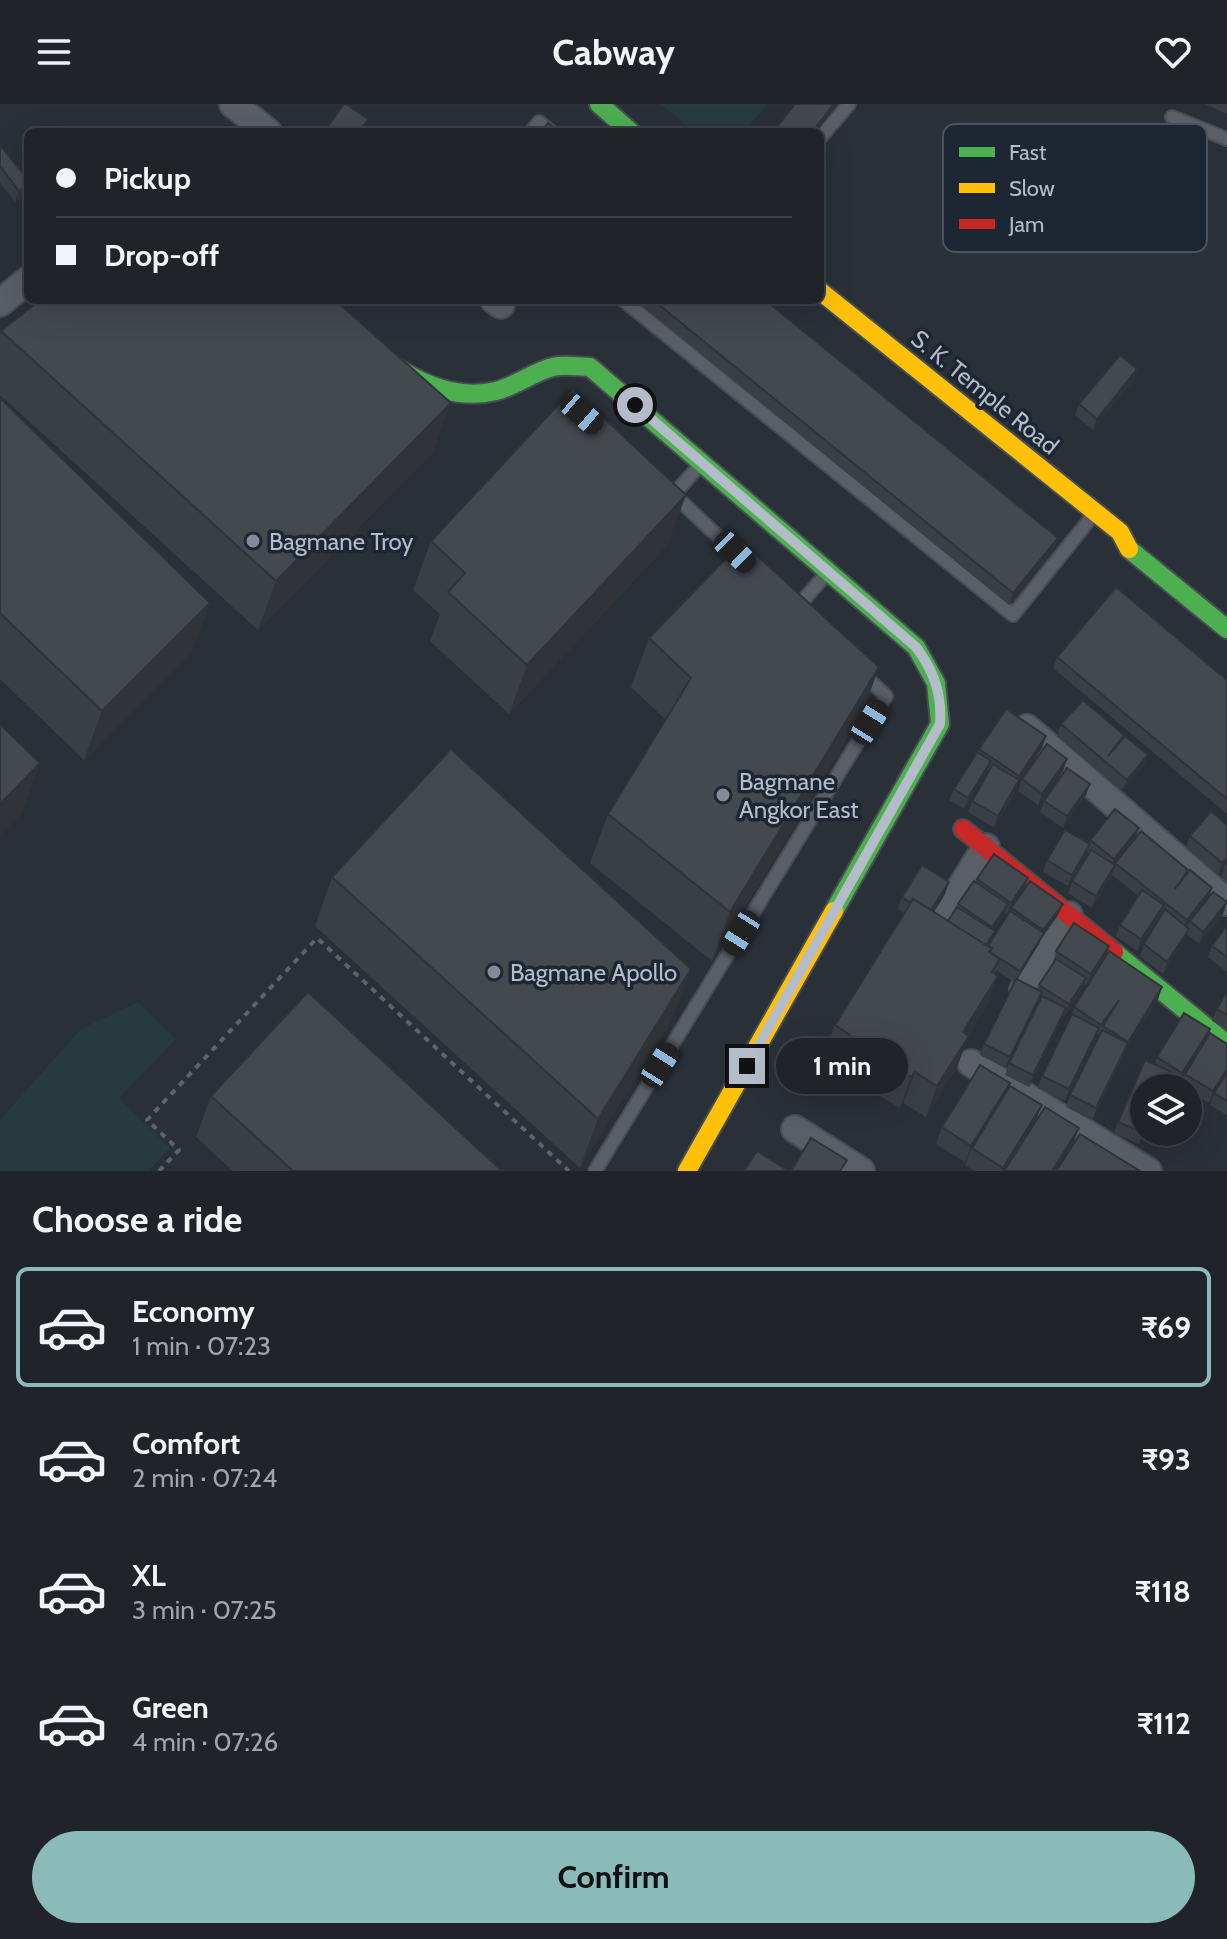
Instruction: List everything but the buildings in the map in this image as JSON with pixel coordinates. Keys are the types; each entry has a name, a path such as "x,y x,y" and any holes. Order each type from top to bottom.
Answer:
{"street":[{"path":"233,104 263,128"},
{"path":"599,104 626,128"},
{"path":"0,303 24,283"},
{"name":"S. K. Temple Road","path":"824,294 1096,512 1120,532 1129,549 1227,629"},
{"path":"320,304 379,356 410,377 448,389 485,393 555,366 590,367 916,647 938,687 940,724 687,1171"},
{"name":"S. K. Temple Road","path":"1120,532 1141,536 1227,606"},
{"path":"1027,728 1227,902"},
{"path":"963,829 1227,1044"},
{"path":"933,932 986,847"},
{"path":"1023,990 1069,915"},
{"path":"971,1063 1148,1171"},
{"path":"795,1129 861,1171"}],"lane":[{"path":"824,133 849,104"},
{"path":"1172,117 1190,124"},
{"path":"1207,131 1227,139"},
{"path":"628,304 1013,615 1096,512"},
{"path":"674,494 702,463"},
{"path":"662,484 751,568"},
{"path":"1054,539 1067,549"},
{"path":"795,610 829,572"},
{"path":"784,600 807,621"},
{"path":"595,1171 886,696 852,664"}],"path":[{"path":"159,1171 179,1150 147,1120 317,938 569,1171"}],"green space":[{"path":"661,104 768,104 747,128 689,128"},
{"path":"138,1002 176,1039 119,1098 170,1148 148,1171 0,1171 0,1120 81,1029"}],"traffic: fast":[{"path":"599,104 626,128"},
{"path":"319,304 397,368 445,390 470,394 496,391 553,367 590,367 916,647 936,683 940,724 834,911"},
{"path":"1129,549 1227,629"},
{"path":"1114,952 1227,1044"}],"traffic: slow":[{"path":"824,294 1120,532 1129,549"},
{"path":"687,1171 834,911"}],"traffic: jam":[{"path":"963,829 1114,952"}],"place":[{"name":"Bagmane Troy","path":"253,541"},
{"name":"Bagmane Angkor East","path":"723,795"},
{"name":"Bagmane Apollo","path":"494,972"}],"route":[{"path":"635,405 916,647 938,687 940,724 747,1066"}]}
